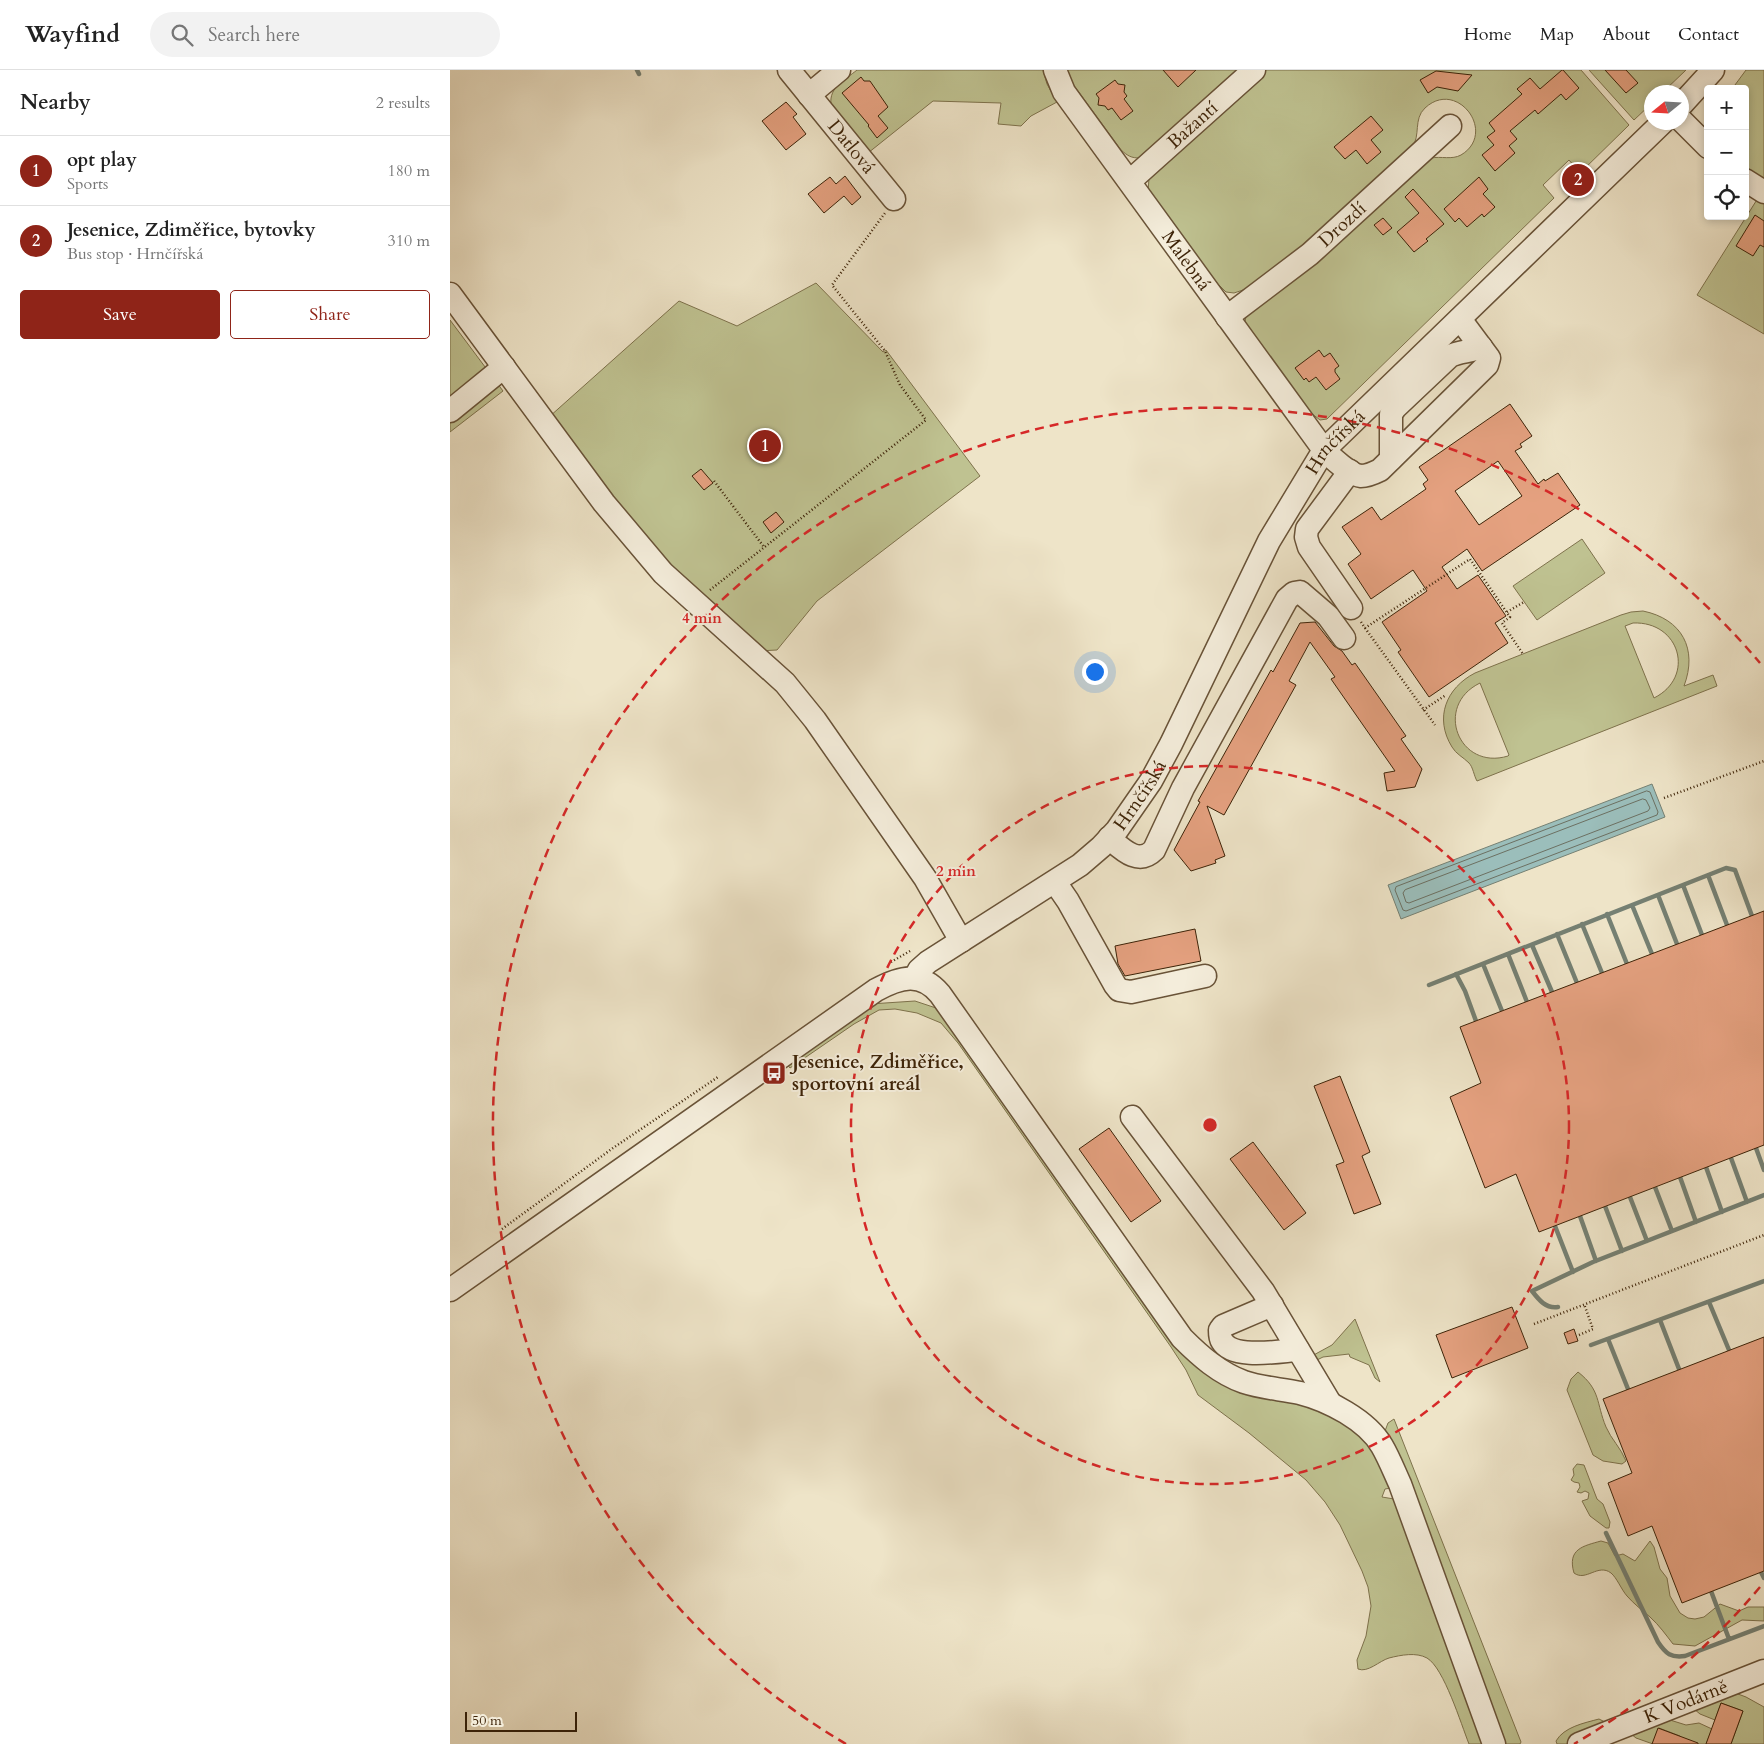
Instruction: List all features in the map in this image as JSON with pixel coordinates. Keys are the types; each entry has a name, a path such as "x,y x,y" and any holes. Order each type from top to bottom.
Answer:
{"street":[{"name":"Datlová","path":"789,70 894,199"},
{"path":"809,95 839,70"},
{"name":"Malebná","path":"1055,70 1064,92 1324,450 1350,471"},
{"name":"Bažantí","path":"1130,181 1254,70"},
{"path":"1689,96 1713,70"},
{"name":"Drozdí","path":"1227,316 1310,254 1450,126"},
{"path":"1689,129 1704,143"},
{"name":"Hrnčířská","path":"915,978 922,966 1080,865 1109,838 1135,805 1167,751 1270,541 1324,450 1655,130"},
{"path":"1749,183 1764,192"},
{"path":"450,294 604,503 662,574 786,684 815,720 926,878 961,941"},
{"path":"1351,608 1310,547 1306,538 1307,529 1350,471 1360,476 1370,475 1380,470 1487,365 1489,358 1460,319"},
{"path":"1391,459 1391,414 1395,408 1450,356 1458,352 1481,347"},
{"path":"450,411 504,367"},
{"name":"Hrnčířská","path":"1109,838 1124,851 1134,856 1146,856 1154,850 1183,788 1286,598 1294,592 1300,592 1328,616 1344,638"},
{"path":"1055,882 1119,990 1131,992 1205,976"},
{"path":"450,1290 876,990 894,981 915,978 928,983 940,994 1182,1338 1202,1357 1221,1371 1244,1382 1302,1394 1330,1403 1356,1418 1381,1444 1400,1484 1494,1744"},
{"path":"1132,1117 1263,1291 1330,1403"},
{"path":"1272,1306 1223,1326 1220,1330 1222,1341 1232,1349 1247,1353 1298,1350"},
{"name":"K Vodárně","path":"1579,1744 1764,1671"}],"path":[{"path":"694,602 926,420 900,385 885,351 832,285 894,199"},
{"path":"714,481 764,547"},
{"path":"1365,628 1470,559 1510,617 1502,622 1523,654"},
{"path":"1507,612 1524,602"},
{"path":"1351,608 1435,725"},
{"path":"1423,710 1446,695"},
{"path":"1664,798 1764,761"},
{"path":"1534,1324 1764,1235"},
{"path":"1578,1335 1593,1329 1584,1304"}],"green space":[{"path":"857,70 1043,70 1047,84 1057,102 1031,116 1021,126 998,124 1001,103 933,101 868,153 831,104 835,88"},
{"path":"1067,70 1238,70 1140,158 1134,158 1121,150 1073,84"},
{"path":"1263,70 1581,70 1629,125 1580,173 1569,160 1543,185 1554,198 1327,419 1320,420 1311,413 1308,415 1245,322 1246,316 1431,158 1461,155 1471,145 1475,134 1474,123 1469,112 1460,104 1449,100 1437,101 1425,108 1419,117 1415,143 1412,147 1290,256 1246,289 1234,293 1226,292 1218,284 1214,286 1148,192 1149,178"},
{"path":"1589,70 1686,70 1670,85 1644,85 1644,111 1634,120"},
{"path":"1746,70 1764,70 1764,179 1749,170 1749,85 1735,85"},
{"path":"1758,198 1764,202 1764,334 1697,295 1744,220 1749,220 1749,212"},
{"path":"816,283 883,352 886,350 980,476 817,601 777,650 758,651 649,547 549,417 679,301 737,326"},
{"path":"450,320 503,391 450,432"},
{"path":"1582,539 1605,573 1537,620 1513,586"},
{"path":"1643,611 1657,615 1677,628 1687,648 1689,660 1684,686 1713,675 1717,686 1477,781 1470,765 1452,747 1444,725 1446,705 1450,695 1457,687 1475,673 1631,612","holes":["1633,623 1649,625 1662,631 1671,640 1677,652 1678,665 1675,677 1667,689 1654,698 1625,626","1480,683 1509,755 1508,756 1491,758 1476,754 1465,746 1458,734 1455,720 1458,706 1466,693"]},
{"path":"915,1001 939,1009 1175,1341 1301,1402 1337,1415 1373,1449 1391,1488 1385,1489 1382,1497 1394,1499 1482,1744 1469,1744 1446,1684 1440,1673 1427,1658 1418,1655 1403,1655 1385,1659 1370,1668 1358,1669 1357,1660 1366,1636 1371,1606 1368,1587 1362,1571 1340,1525 1325,1502 1306,1480 1249,1433 1198,1395 1186,1370 1171,1347 958,1043 941,1023 917,1013 895,1009 879,1010 854,1024 790,1068 785,1062 870,1004"},
{"path":"1355,1319 1380,1382 1375,1378 1369,1365 1350,1357 1349,1354 1323,1357 1313,1362 1310,1357 1332,1345"},
{"path":"1578,1372 1591,1385 1597,1397 1606,1427 1626,1461 1622,1464 1603,1461 1593,1455 1567,1390 1571,1379"},
{"path":"1394,1419 1521,1742 1520,1744 1502,1744 1385,1431 1388,1423"},
{"path":"1577,1464 1584,1465 1597,1499 1603,1504 1610,1522 1609,1528 1606,1528 1590,1516 1582,1501 1588,1499 1589,1493 1585,1491 1577,1492 1580,1487 1579,1483 1571,1480 1574,1475 1573,1469"},
{"path":"1601,1541 1608,1543 1615,1556 1623,1554 1635,1561 1650,1541 1654,1547 1660,1569 1667,1578 1670,1596 1680,1613 1688,1618 1704,1617 1720,1604 1739,1611 1748,1607 1764,1607 1764,1621 1742,1620 1695,1646 1673,1644 1656,1623 1627,1596 1611,1573 1601,1570 1583,1575 1574,1573 1573,1559 1578,1550"},
{"path":"1730,1691 1764,1707 1764,1744 1731,1744 1743,1711 1721,1703 1715,1720 1700,1714 1694,1709"},
{"path":"1599,1719 1605,1722 1571,1744 1557,1744 1556,1741 1560,1736 1569,1729"},
{"path":"1670,1720 1686,1725 1699,1723 1712,1729 1706,1744 1677,1744 1680,1736 1659,1728 1653,1744 1636,1738 1631,1734"}],"water":[{"path":"1652,784 1665,817 1401,919 1388,885"}],"building":[{"path":"1163,70 1196,70 1178,87"},
{"path":"1562,70 1579,88 1566,100 1561,94 1538,114 1535,110 1510,131 1517,139 1509,146 1515,153 1495,171 1482,155 1494,145 1487,137 1495,131 1489,123 1522,94 1517,89 1530,78 1540,89"},
{"path":"1605,70 1626,70 1638,83 1626,93"},
{"path":"1436,71 1472,75 1458,91 1437,87 1428,93 1420,80"},
{"path":"861,77 864,81 870,81 888,107 878,116 888,128 877,138 869,125 842,93"},
{"path":"1115,80 1118,84 1125,85 1124,92 1127,96 1124,99 1133,111 1121,120 1112,108 1108,110 1105,106 1098,105 1099,98 1096,94"},
{"path":"786,102 797,114 793,117 806,134 786,150 762,121"},
{"path":"1371,116 1383,130 1371,140 1381,152 1367,164 1356,150 1345,159 1334,147"},
{"path":"845,176 861,197 852,205 844,196 824,213 808,194 830,177 836,184"},
{"path":"1479,177 1488,189 1483,194 1495,207 1484,217 1482,214 1467,227 1459,218 1455,222 1444,209"},
{"path":"1413,189 1444,224 1426,239 1428,241 1414,252 1397,232 1419,213 1405,197"},
{"path":"1755,215 1764,221 1764,247 1760,245 1753,256 1736,246"},
{"path":"1383,218 1392,228 1383,235 1374,225"},
{"path":"1319,350 1324,357 1330,353 1339,366 1335,369 1335,372 1340,379 1326,390 1316,377 1309,382 1306,378 1304,380 1295,368"},
{"path":"1510,404 1532,436 1520,444 1522,447 1515,451 1538,484 1558,473 1580,505 1482,571 1467,549 1442,567 1457,589 1478,575 1506,616 1495,623 1508,643 1429,697 1398,652 1401,650 1382,622 1427,591 1413,570 1371,599 1348,564 1361,554 1342,527 1372,507 1381,520 1426,489 1423,484 1428,480 1419,467","holes":["1498,461 1522,496 1479,525 1455,491"]},
{"path":"701,469 713,483 704,490 692,476"},
{"path":"776,512 784,522 771,533 763,522"},
{"path":"1315,622 1334,646 1342,651 1352,665 1355,663 1406,736 1401,739 1422,769 1415,787 1387,791 1384,773 1395,771 1331,679 1335,677 1310,642 1289,681 1296,685 1224,815 1207,806 1225,856 1215,860 1216,863 1191,871 1174,850 1200,802 1198,801 1271,670 1273,672 1300,623"},
{"path":"1764,911 1764,1145 1539,1232 1516,1174 1485,1188 1450,1097 1481,1083 1460,1027"},
{"path":"1195,929 1201,961 1125,976 1118,964 1115,946"},
{"path":"1340,1076 1370,1152 1362,1156 1381,1204 1354,1214 1336,1165 1344,1162 1314,1086"},
{"path":"1109,1128 1161,1201 1131,1222 1079,1149"},
{"path":"1253,1142 1306,1213 1284,1230 1230,1159"},
{"path":"1512,1307 1528,1348 1452,1378 1436,1335"},
{"path":"1574,1329 1578,1341 1568,1344 1564,1333"},
{"path":"1764,1337 1764,1571 1682,1603 1652,1526 1628,1536 1608,1483 1632,1473 1603,1399"},
{"path":"1721,1703 1743,1711 1731,1744 1706,1744"},
{"path":"1658,1728 1698,1743 1698,1744 1652,1744"}],"waterway":[{"path":"637,70 639,74"},
{"path":"1429,985 1726,868 1735,870 1752,916"},
{"path":"1708,875 1727,925"},
{"path":"1683,885 1702,935"},
{"path":"1658,895 1677,944"},
{"path":"1632,905 1652,954"},
{"path":"1607,914 1627,964"},
{"path":"1582,924 1602,973"},
{"path":"1557,934 1577,983"},
{"path":"1532,945 1552,992"},
{"path":"1508,954 1527,1002"},
{"path":"1483,964 1502,1011"},
{"path":"1456,974 1465,991 1476,1021"},
{"path":"1756,1148 1764,1170"},
{"path":"1731,1158 1747,1202"},
{"path":"1706,1167 1722,1212"},
{"path":"1680,1177 1696,1222"},
{"path":"1655,1187 1672,1231"},
{"path":"1558,1307 1546,1305 1532,1291 1593,1262 1764,1195"},
{"path":"1630,1197 1647,1241"},
{"path":"1605,1206 1622,1251"},
{"path":"1580,1216 1596,1261"},
{"path":"1555,1226 1573,1272"},
{"path":"1591,1345 1764,1281"},
{"path":"1709,1302 1729,1350"},
{"path":"1660,1320 1679,1369"},
{"path":"1608,1339 1628,1389"},
{"path":"1606,1533 1658,1642 1669,1654 1685,1656 1764,1626"},
{"path":"1761,1572 1764,1578"},
{"path":"1711,1591 1729,1639"}],"place":[{"name":"Jesenice, Zdiměřice, bytovky","path":"1578,180"},
{"name":"opt play","path":"765,446"},
{"name":"Jesenice, Zdiměřice, sportovní areál","path":"774,1073"}]}
